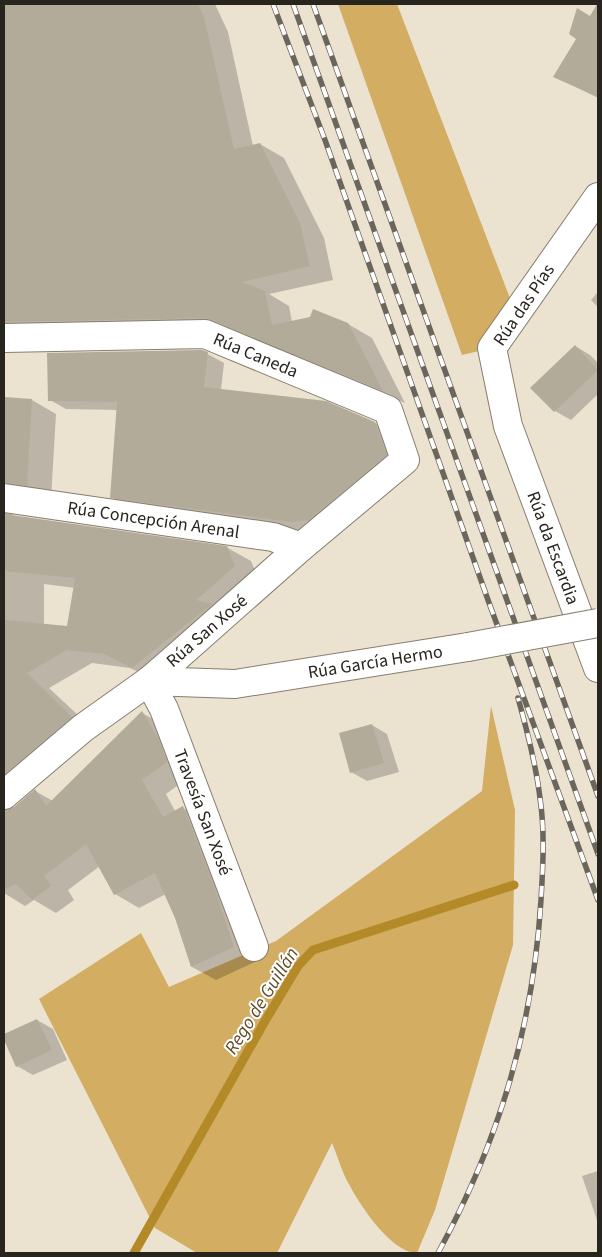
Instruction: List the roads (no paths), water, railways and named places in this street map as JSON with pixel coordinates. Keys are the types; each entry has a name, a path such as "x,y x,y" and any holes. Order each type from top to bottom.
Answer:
{"street":[{"name":"Rúa das Pías","path":"508,426 492,348 598,197"},
{"name":"Rúa Caneda","path":"4,338 205,334 388,410 405,460"},
{"name":"Rúa da Escardia","path":"508,426 598,668"},
{"name":"Rúa San Xosé","path":"4,795 83,728 149,681 232,611 301,547 405,460"},
{"name":"Rúa Concepción Arenal","path":"4,498 273,537 301,547"},
{"name":"Rúa García Hermo","path":"149,681 235,684 598,624"},
{"name":"Travesía San Xosé","path":"149,681 164,709 254,947"}],"waterway":[{"name":"Rego de Guillán","path":"134,1253 265,1021 298,966 313,950 514,885"}],"railway":[{"path":"273,4 325,140 488,600 598,900"},
{"path":"293,4 598,854"},
{"path":"313,4 598,796"},
{"path":"438,1253 479,1169 495,1126 521,1038 537,947 541,900 543,824 536,773 518,698"}]}
